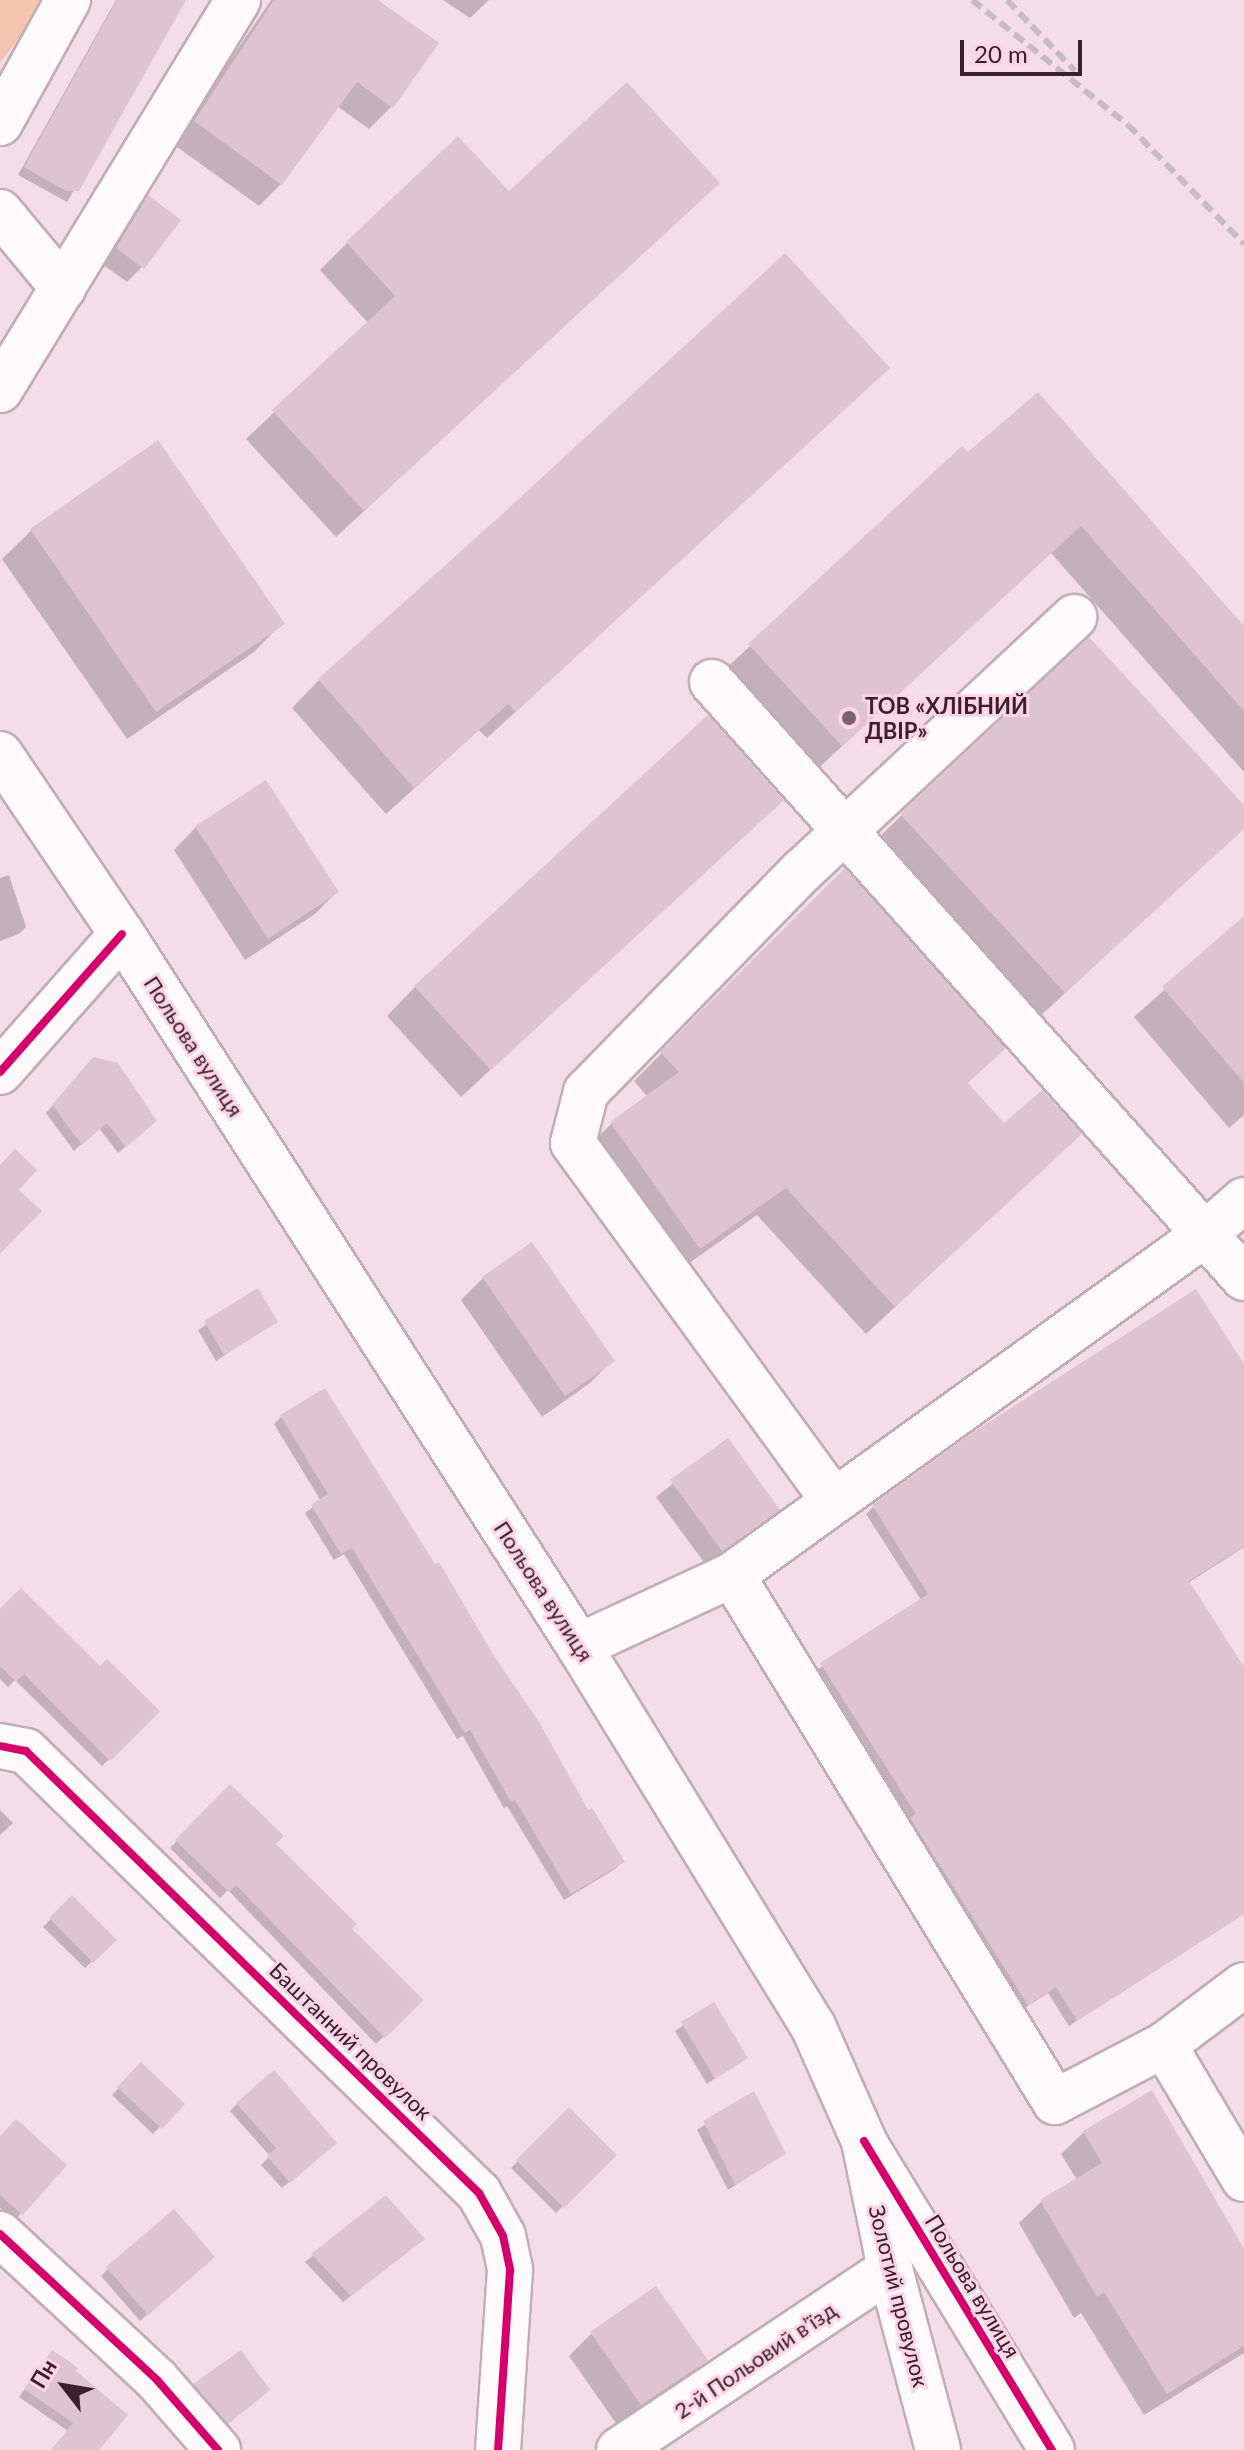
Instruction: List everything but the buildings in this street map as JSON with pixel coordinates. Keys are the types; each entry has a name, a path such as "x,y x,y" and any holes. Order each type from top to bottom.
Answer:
{"street":[{"path":"0,123 68,0"},
{"path":"0,390 238,0"},
{"path":"0,212 63,288"},
{"path":"834,1501 573,1143 586,1092 843,833 1074,617"},
{"path":"712,682 843,833 1244,1278"},
{"name":"Польова вулиця","path":"0,754 122,934 579,1646 813,2026 864,2141 1052,2450"},
{"path":"0,1072 122,934"},
{"path":"579,1646 732,1575 1204,1235 1244,1200"},
{"path":"732,1575 1055,2102 1164,2045 1244,1985"},
{"name":"Баштанний провулок","path":"0,1746 26,1751 479,2193 503,2236 510,2270 498,2450"},
{"path":"1164,2045 1244,2179"},
{"name":"Золотий провулок","path":"864,2141 890,2269 938,2450"},
{"path":"0,2234 157,2380 218,2450"},
{"name":"2-й Польовий в’їзд","path":"619,2450 890,2269"}],"shaded area":[{"path":"0,0 40,0 20,37 0,62"}],"railway":[{"path":"972,0 1128,125 1244,244"},
{"path":"1007,0 1075,71"}],"cycle path":[{"path":"0,1072 122,934"},
{"path":"0,1746 26,1751 479,2193 503,2236 510,2270 498,2450"},
{"path":"864,2141 1052,2450"},
{"path":"0,2234 157,2380 218,2450"}],"place":[{"name":"ТОВ «ХЛІБНИЙ ДВІР»","path":"849,718"}]}
